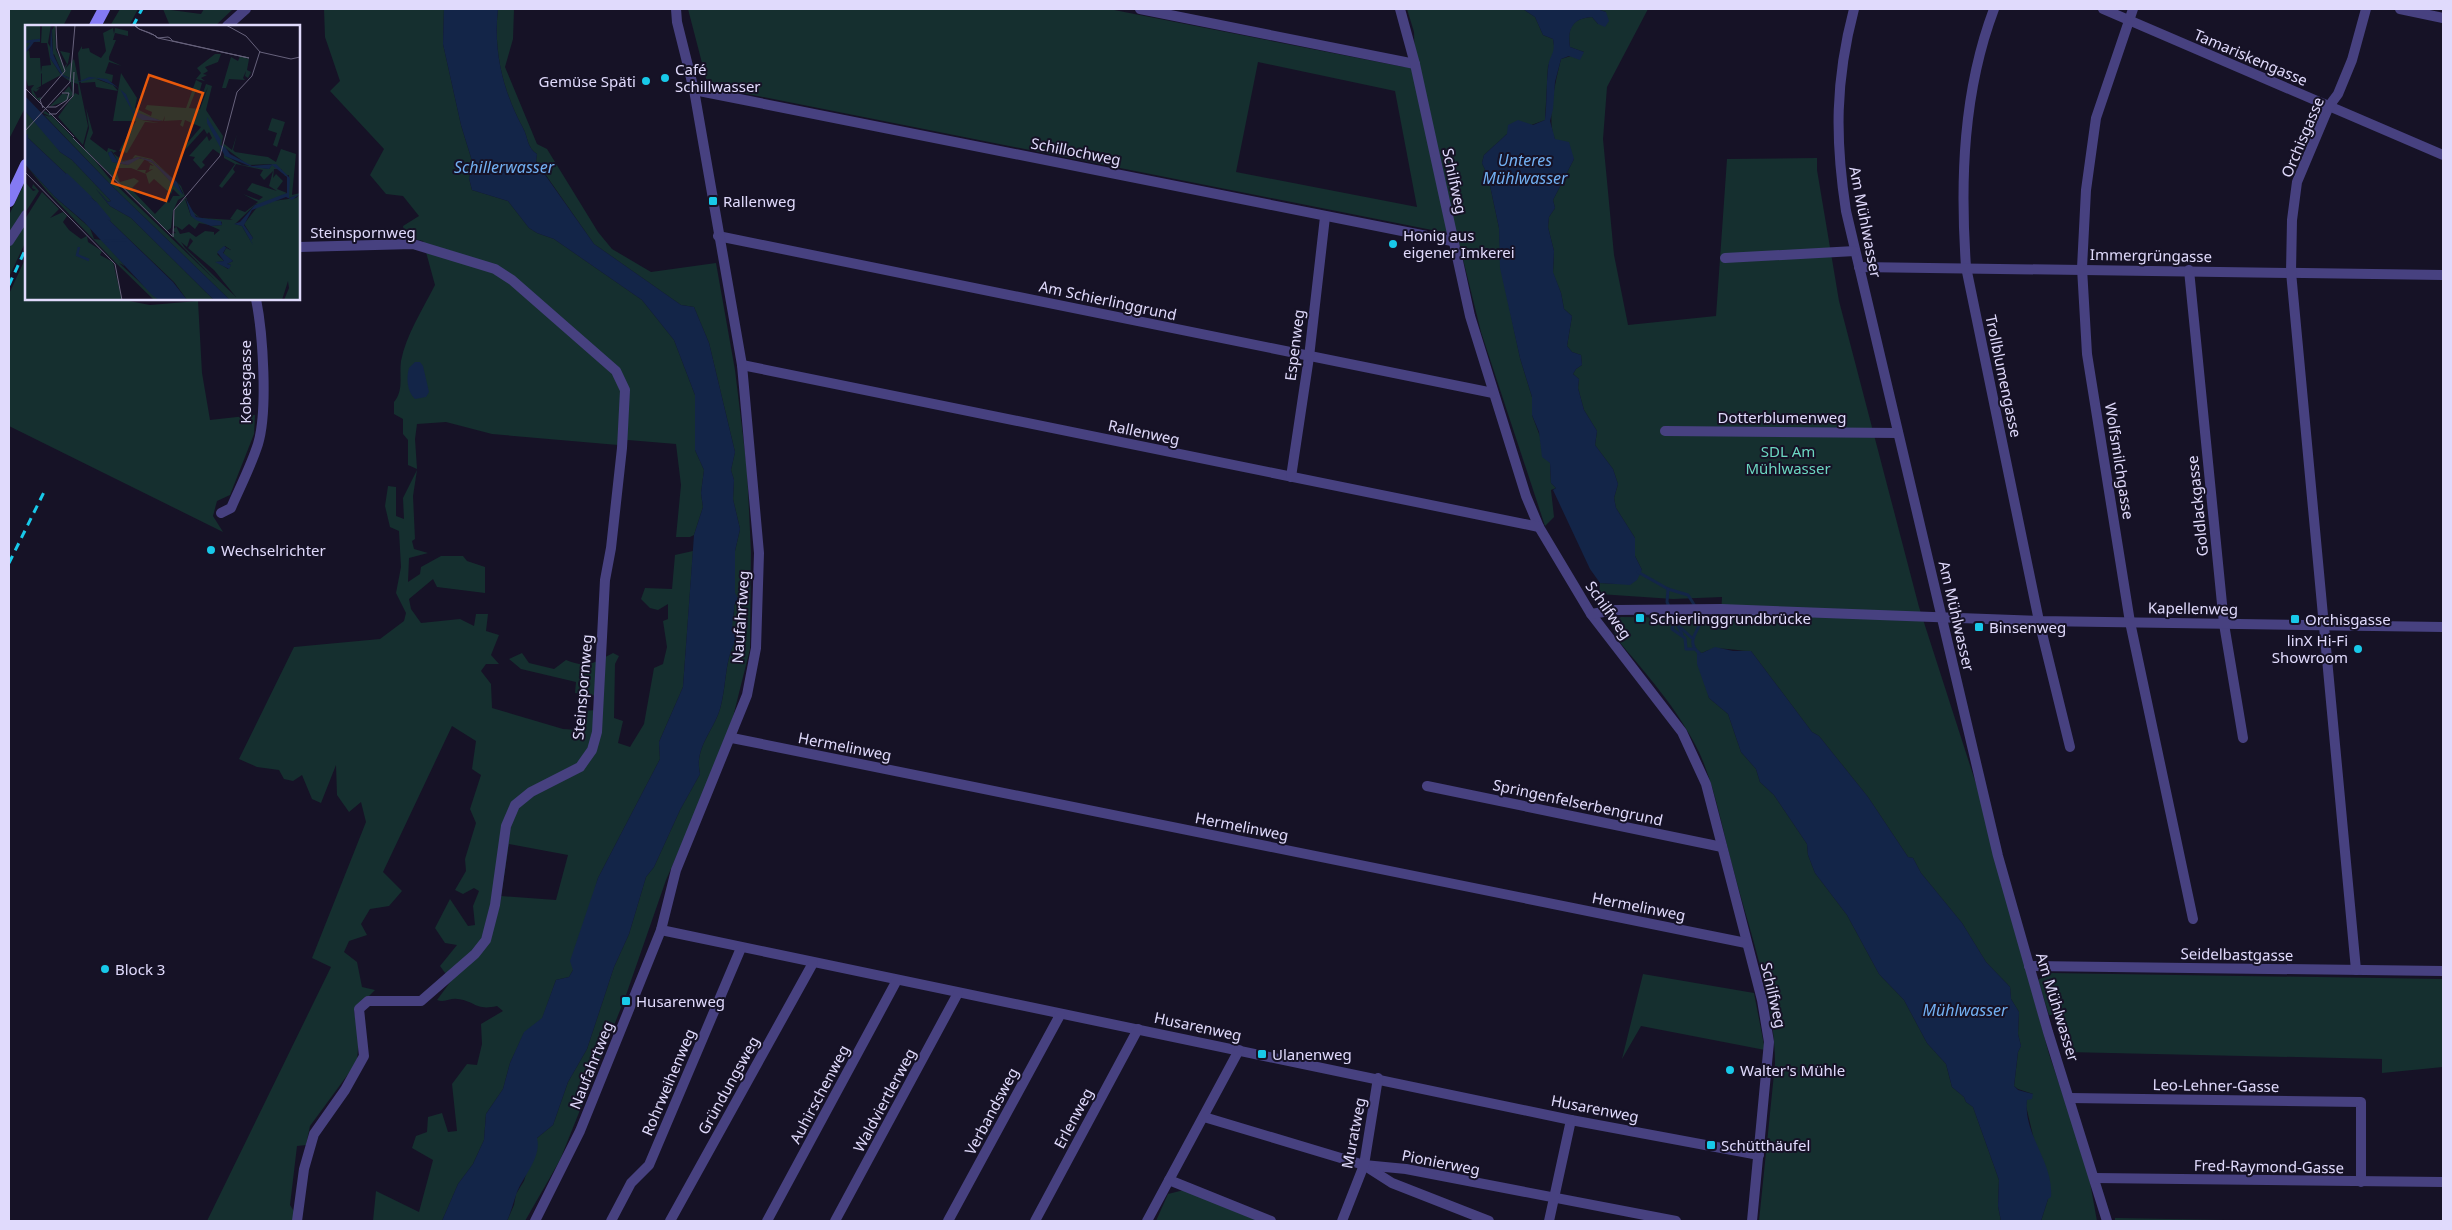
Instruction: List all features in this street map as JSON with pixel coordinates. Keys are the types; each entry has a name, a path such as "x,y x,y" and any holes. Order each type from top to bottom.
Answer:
{"main road":[{"path":"96,25 104,9"},
{"path":"9,201 25,167"}],"street":[{"path":"228,25 246,9"},
{"name":"Naufahrtweg","path":"535,1221 580,1131 661,930 676,870 732,738 748,695 756,648 759,553 742,365 694,90 677,22 676,9"},
{"path":"1140,9 1415,64"},
{"name":"Schilfweg","path":"1400,9 1415,64 1452,241 1470,316 1526,496 1539,527 1591,614 1682,732 1706,784 1762,1000 1769,1042 1752,1221"},
{"name":"Am Mühlwasser","path":"1854,9 1848,31 1838,107 1838,159 1855,251 1998,856 2107,1221"},
{"name":"Trollblumengasse","path":"1994,9 1978,65 1965,142 1963,222 1966,267 2039,621 2070,747"},
{"name":"Tamariskengasse","path":"2103,9 2443,155"},
{"name":"Wolfsmilchgasse","path":"2133,9 2096,118 2086,190 2082,268 2087,354 2130,622 2193,918"},
{"name":"Orchisgasse","path":"2356,970 2291,272 2292,220 2297,182 2329,106 2338,94 2352,60 2366,9"},
{"path":"2400,9 2443,18"},
{"name":"Schillochweg","path":"694,90 1452,241"},
{"path":"9,241 25,217"},
{"name":"Espenweg","path":"1291,477 1309,357 1325,217"},
{"name":"Am Schierlinggrund","path":"718,236 1493,393"},
{"name":"Steinspornweg","path":"297,1221 304,1169 314,1134 345,1090 364,1056 360,1009 368,1001 421,1001 475,954 486,940 495,905 506,826 516,805 531,792 580,767 592,750 596,732 605,580 611,548 620,466 625,390 616,371 512,280 495,269 413,244 300,247"},
{"path":"1725,258 1855,251"},
{"name":"Immergrüngasse","path":"1859,267 2082,268 2443,275"},
{"name":"Goldlackgasse","path":"2189,270 2224,624 2243,738"},
{"name":"Kobesgasse","path":"221,514 231,508 258,443 262,415 262,370 260,318 256,300"},
{"name":"Rallenweg","path":"742,365 1539,527"},
{"name":"Dotterblumenweg","path":"1665,431 1898,433"},
{"path":"1591,614 1616,610 1706,610 1942,617"},
{"name":"Kapellenweg","path":"1942,617 2039,621 2443,627"},
{"name":"Hermelinweg","path":"732,738 1746,942"},
{"name":"Springenfelserbengrund","path":"1427,786 1722,846"},
{"name":"Husarenweg","path":"661,930 1060,1015 1378,1078 1571,1120 1759,1155"},
{"name":"Rohrweihenweg","path":"611,1221 631,1183 649,1165 741,948"},
{"name":"Gründungsweg","path":"670,1221 813,963"},
{"name":"Seidelbastgasse","path":"2030,966 2443,971"},
{"name":"Auhirschenweg","path":"767,1221 897,980"},
{"name":"Waldviertlerweg","path":"835,1221 958,993"},
{"name":"Verbandsweg","path":"948,1221 1060,1015"},
{"name":"Erlenweg","path":"1035,1221 1138,1029"},
{"path":"1146,1221 1239,1050"},
{"name":"Muratweg","path":"1342,1221 1364,1165 1378,1078"},
{"name":"Leo-Lehner-Gasse","path":"2070,1098 2362,1102 2361,1182"},
{"name":"Pionierweg","path":"1204,1117 1364,1165 1406,1170 1676,1221"},
{"path":"1549,1221 1571,1120"},
{"path":"1364,1165 1392,1182 1489,1221"},
{"name":"Fred-Raymond-Gasse","path":"2095,1178 2443,1182"},
{"path":"1169,1180 1271,1221"}],"green space":[{"path":"9,9 72,9 64,25 25,25 25,108 9,139"},
{"path":"120,9 138,9 130,25 111,25"},
{"path":"163,9 201,14 204,9 233,9 216,25 170,25"},
{"path":"324,9 444,9 443,44 461,125 473,164 469,178 472,190 508,201 529,228 554,239 642,300 674,340 695,395 695,450 704,470 701,493 703,507 694,535 690,537 676,537 681,485 676,444 628,440 618,445 492,434 446,422 417,424 415,439 417,469 408,465 408,440 403,434 403,419 394,414 394,402 400,388 403,351 415,322 435,285 423,241 405,237 403,226 419,216 403,196 386,194 370,175 384,149 330,91 340,81 325,37"},
{"path":"498,9 514,9 513,39 505,67 537,144 547,149 598,232 612,249 651,272 716,263 735,370 747,469 751,552 750,649 733,717 700,803 666,880 625,998 560,1160 525,1221 507,1221 514,1205 516,1194 524,1181 537,1138 553,1125 568,1082 587,1049 614,967 629,934 646,877 654,867 680,810 700,774 699,765 702,748 720,709 728,663 737,638 731,623 734,614 735,551 740,529 733,499 734,480 731,470 735,452 709,343 694,307 681,305 594,244 536,161 537,154 529,146 525,131 510,100 501,70 497,40"},
{"path":"688,9 1109,9 1404,67 1415,64 1414,32 1407,9 1523,9 1535,17 1543,35 1553,39 1555,52 1548,66 1545,120 1507,134 1484,155 1482,163 1488,176 1499,228 1501,268 1520,358 1532,397 1532,415 1550,463 1551,483 1556,488 1551,490 1554,517 1545,526 1481,332 1457,235 708,86","holes":["1258,62 1395,91 1417,207 1236,172"]},
{"name":"SDL Am Mühlwasser","path":"1597,9 1648,9 1607,87 1603,139 1614,255 1628,325 1716,316 1727,159 1817,158 1817,170 1839,301 1919,607 1977,787 2049,1054 2087,1166 2097,1221 2041,1221 2048,1199 2026,1106 2027,1100 2033,1094 2014,1086 2018,1052 2021,1046 2018,1034 2019,1012 2011,999 2010,987 1986,962 1962,923 1921,873 1913,858 1908,857 1868,797 1819,736 1812,732 1751,651 1719,648 1702,653 1697,651 1709,698 1728,714 1741,752 1756,769 1760,782 1774,795 1807,844 1808,855 1815,873 1847,915 1879,974 1904,1000 1927,1043 1946,1064 1952,1087 1973,1107 1999,1180 1998,1206 2001,1221 1759,1221 1775,1064 1771,1016 1760,967 1715,796 1699,752 1682,721 1651,679 1617,639 1612,626 1615,620 1621,617 1721,618 1722,597 1673,599 1599,594 1600,583 1616,584 1642,570 1635,556 1635,538 1616,508 1614,498 1618,484 1613,469 1595,445 1597,431 1584,410 1578,388 1579,379 1573,374 1582,365 1581,355 1572,352 1567,346 1572,316 1564,309 1561,293 1553,273 1554,251 1548,227 1549,217 1555,208 1553,200 1574,159 1557,142 1552,131 1551,122 1555,88 1561,59 1584,52 1570,47 1569,35 1572,26 1575,22 1592,17 1598,24 1606,12"},
{"path":"25,182 25,213 9,237 9,215"},
{"path":"25,221 25,243 9,277 9,246"},
{"path":"25,259 25,300 124,300 150,305 198,301 202,373 210,420 255,415 254,434 230,495 217,501 213,516 223,532 9,426 9,294"},
{"path":"417,470 413,496 415,539 412,541 414,549 428,553 409,558 408,582 420,574 421,567 441,556 463,556 467,561 485,567 485,593 437,587 433,579 409,599 411,609 421,623 460,619 474,626 476,614 488,614 486,631 499,635 491,655 499,664 486,664 481,671 491,684 492,708 563,729 578,730 583,711 596,710 597,696 575,693 576,682 521,669 509,659 522,653 529,663 554,669 566,660 580,664 590,664 613,653 619,656 615,664 614,718 623,721 618,743 630,747 644,724 654,668 663,664 667,647 663,621 668,619 668,604 658,610 650,608 641,599 645,588 672,589 675,555 693,551 683,687 659,742 660,759 598,878 573,970 569,977 556,980 542,1019 524,1033 510,1063 503,1089 486,1114 484,1140 473,1164 458,1184 442,1221 373,1221 376,1191 419,1212 433,1160 412,1148 416,1136 427,1132 428,1117 442,1113 448,1132 457,1131 452,1084 467,1064 477,1065 482,1044 481,1024 503,1011 497,1006 480,1007 457,999 437,1000 451,981 440,966 457,945 445,943 435,928 450,899 468,926 475,925 473,906 479,891 474,888 463,894 455,890 466,871 465,859 476,823 470,809 481,775 472,769 476,741 452,726 383,872 402,891 389,906 370,909 361,924 367,935 349,941 344,952 357,962 362,987 375,990 354,1011 359,1035 357,1062 310,1126 306,1145 297,1146 290,1205 295,1213 294,1221 207,1221 331,967 312,958 366,822 361,802 349,812 337,795 336,765 321,803 312,799 302,775 293,781 284,779 279,770 257,767 239,759 294,647 380,639 404,621 406,613 396,593 401,567 399,531 390,527 385,506 388,486 396,487 396,516 404,519 403,498","holes":["509,844 568,855 556,900 501,896"]},
{"path":"2050,973 2443,979 2443,1067 2382,1073 2382,1059 2066,1052 2053,1015 2049,1015 2038,980"},
{"path":"1643,974 1754,993 1765,1050 1641,1026 1622,1059"},
{"path":"1184,1190 1263,1221 1156,1221 1168,1194"},
{"path":"2115,1218 2279,1221 2115,1221"}],"water":[{"name":"Schillerwasser","path":"444,9 498,9 497,40 501,70 510,100 525,131 529,146 537,154 536,162 594,244 681,305 694,307 709,343 735,452 731,470 734,480 733,499 740,529 735,551 735,593 739,600 734,605 732,625 737,638 728,663 720,709 702,748 699,765 700,774 680,810 654,867 646,877 629,934 614,967 587,1049 568,1082 553,1125 537,1138 537,1153 519,1188 507,1221 442,1221 458,1184 473,1164 484,1140 486,1114 503,1089 510,1063 524,1032 542,1018 556,980 569,977 573,970 570,961 598,878 660,759 659,742 683,687 694,535 703,507 701,493 704,470 695,450 695,395 674,340 642,300 554,239 529,228 508,201 472,190 469,178 473,164 461,125 443,44"},
{"name":"Unteres Mühlwasser","path":"1523,9 1597,9 1606,12 1609,21 1605,27 1598,24 1592,17 1576,22 1571,30 1570,47 1584,52 1580,60 1569,56 1561,59 1555,82 1550,121 1555,139 1569,142 1574,159 1553,200 1555,208 1549,217 1548,227 1554,251 1553,272 1561,293 1564,309 1572,316 1567,346 1572,352 1581,355 1582,365 1573,374 1579,379 1578,388 1584,410 1597,431 1595,445 1613,469 1618,484 1614,498 1616,508 1635,538 1635,556 1642,570 1637,580 1630,585 1600,583 1590,569 1553,490 1556,488 1551,483 1550,463 1542,457 1539,432 1532,415 1532,397 1520,358 1500,268 1499,228 1488,176 1482,163 1484,155 1507,134 1508,125 1518,120 1533,125 1545,120 1548,69 1554,49 1553,39 1543,35 1535,17"},
{"path":"415,362 420,362 423,366 429,392 426,397 415,399 410,392 407,380 409,368"},
{"name":"Mühlwasser","path":"1715,647 1733,651 1751,651 1812,732 1819,736 1868,797 1908,857 1913,858 1921,873 1962,923 1986,962 2010,987 2011,999 2019,1012 2018,1034 2021,1046 2018,1052 2014,1086 2018,1090 2033,1094 2032,1099 2027,1100 2029,1125 2044,1160 2051,1184 2051,1197 2048,1199 2041,1221 2001,1221 1998,1206 1999,1180 1973,1107 1952,1087 1946,1064 1927,1043 1904,1000 1879,974 1847,915 1815,873 1808,855 1807,844 1774,795 1760,782 1756,769 1741,752 1728,714 1709,698 1697,664 1697,651 1702,653"}],"waterway":[{"name":"Unteres Mühlwasser","path":"1638,572 1668,589 1688,595 1695,606"},
{"name":"Unteres Mühlwasser","path":"1668,589 1667,602 1682,634"},
{"name":"Mühlwasser","path":"1697,612 1700,624 1694,635 1693,646 1699,653"},
{"name":"Mühlwasser","path":"1675,620 1672,629 1685,638 1686,649 1695,649"},
{"name":"Mühlwasser","path":"1681,628 1692,638"}],"railway":[{"path":"134,25 142,9"},
{"path":"9,285 25,250"},
{"path":"9,563 45,490"}],"place":[{"name":"Café Schillwasser","path":"665,78"},
{"name":"Gemüse Späti","path":"646,81"},
{"name":"Rallenweg","path":"713,201"},
{"name":"Honig aus eigener Imkerei","path":"1393,244"},
{"name":"Wechselrichter","path":"211,550"},
{"name":"Schierlinggrundbrücke","path":"1640,618"},
{"name":"Orchisgasse","path":"2295,619"},
{"name":"Binsenweg","path":"1979,627"},
{"name":"linX Hi-Fi Showroom","path":"2358,649"},
{"name":"Block 3","path":"105,969"},
{"name":"Husarenweg","path":"626,1001"},
{"name":"Ulanenweg","path":"1262,1054"},
{"name":"Walter's Mühle","path":"1730,1070"},
{"name":"Schütthäufel","path":"1711,1145"}]}
